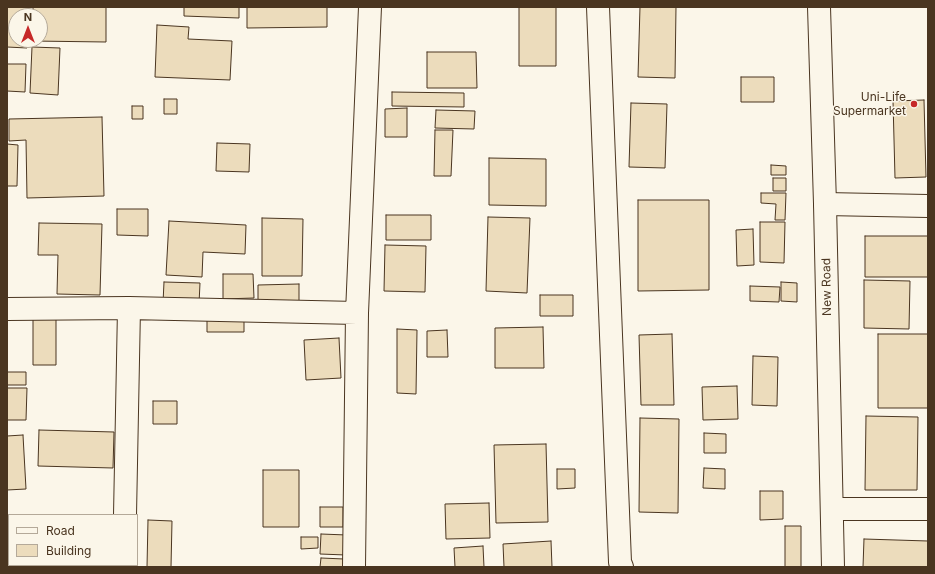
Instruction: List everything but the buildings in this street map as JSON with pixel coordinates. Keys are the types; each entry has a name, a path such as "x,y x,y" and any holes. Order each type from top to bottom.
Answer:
{"street":[{"path":"354,567 357,313 370,7"},
{"path":"598,7 620,562 622,567"},
{"name":"New Road","path":"819,7 826,204 833,567"},
{"path":"826,204 928,206"},
{"path":"7,309 129,308 357,313"},
{"path":"125,514 129,308"},
{"path":"832,509 928,509"}],"place":[{"name":"Uni-Life Supermarket","path":"914,104"}]}
